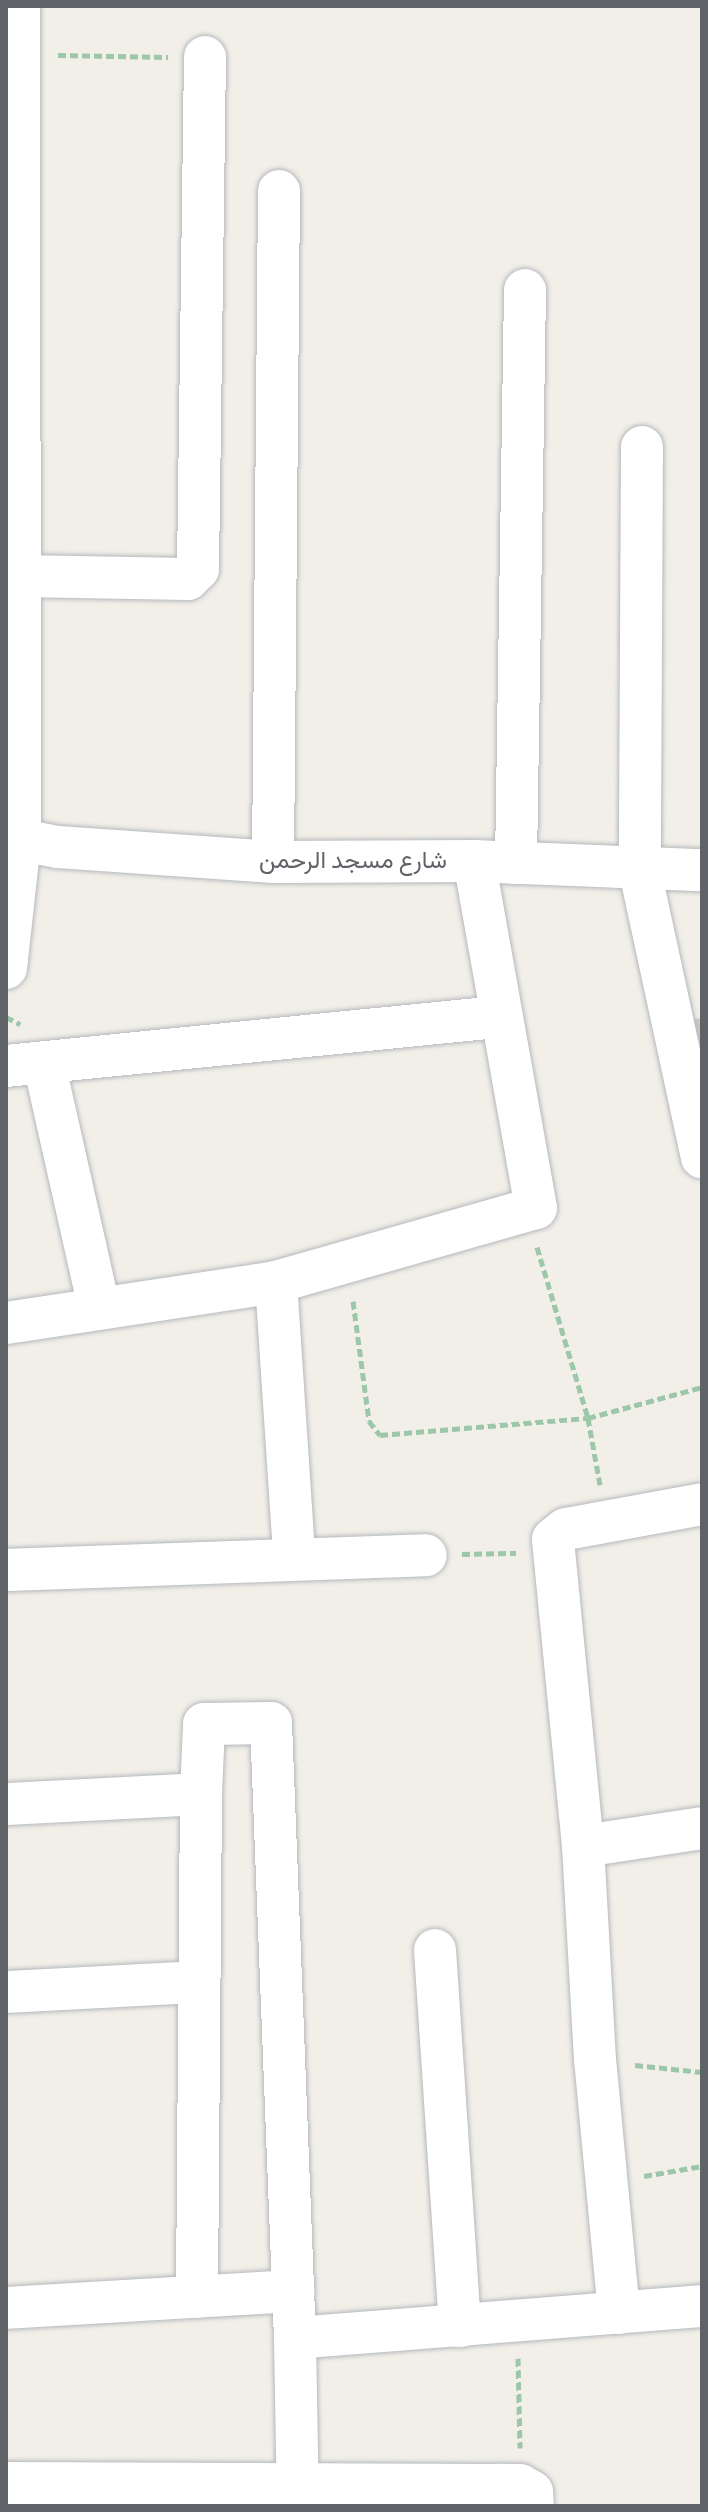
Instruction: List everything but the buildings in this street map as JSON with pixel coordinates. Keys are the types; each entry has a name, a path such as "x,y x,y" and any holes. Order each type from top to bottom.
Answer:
{"street":[{"path":"6,968 20,576 19,6"},
{"path":"20,576 188,579 198,569 205,57"},
{"path":"273,862 279,191"},
{"path":"516,863 525,290"},
{"path":"642,447 640,871 702,1157"},
{"name":"شارع مسجد الرحمن","path":"13,839 273,862 474,861 640,871 702,870"},
{"path":"6,1323 276,1282 527,1213 538,1196 498,1017 474,861"},
{"path":"99,1307 25,1064 498,1017"},
{"path":"276,1282 294,1555"},
{"path":"619,2313 595,2060 583,1846 553,1552 558,1533 702,1504"},
{"path":"6,1570 294,1555 426,1555"},
{"path":"197,2297 198,1982 204,1724 271,1723 295,2338 298,2495"},
{"path":"6,1804 201,1794"},
{"path":"583,1846 702,1828"},
{"path":"435,1950 460,2326"},
{"path":"6,1992 198,1982"},
{"path":"6,2308 293,2291"},
{"path":"295,2338 702,2306"},
{"path":"6,2483 113,2493 527,2495"}],"path":[{"path":"20,54 205,57"},
{"path":"527,1213 588,1418 607,1521"},
{"path":"348,1263 369,1421 380,1435 588,1418 702,1387"},
{"path":"426,1555 553,1552"},
{"path":"595,2060 702,2072 702,2079"},
{"path":"607,2182 702,2166"},
{"path":"514,2321 527,2495"}]}
